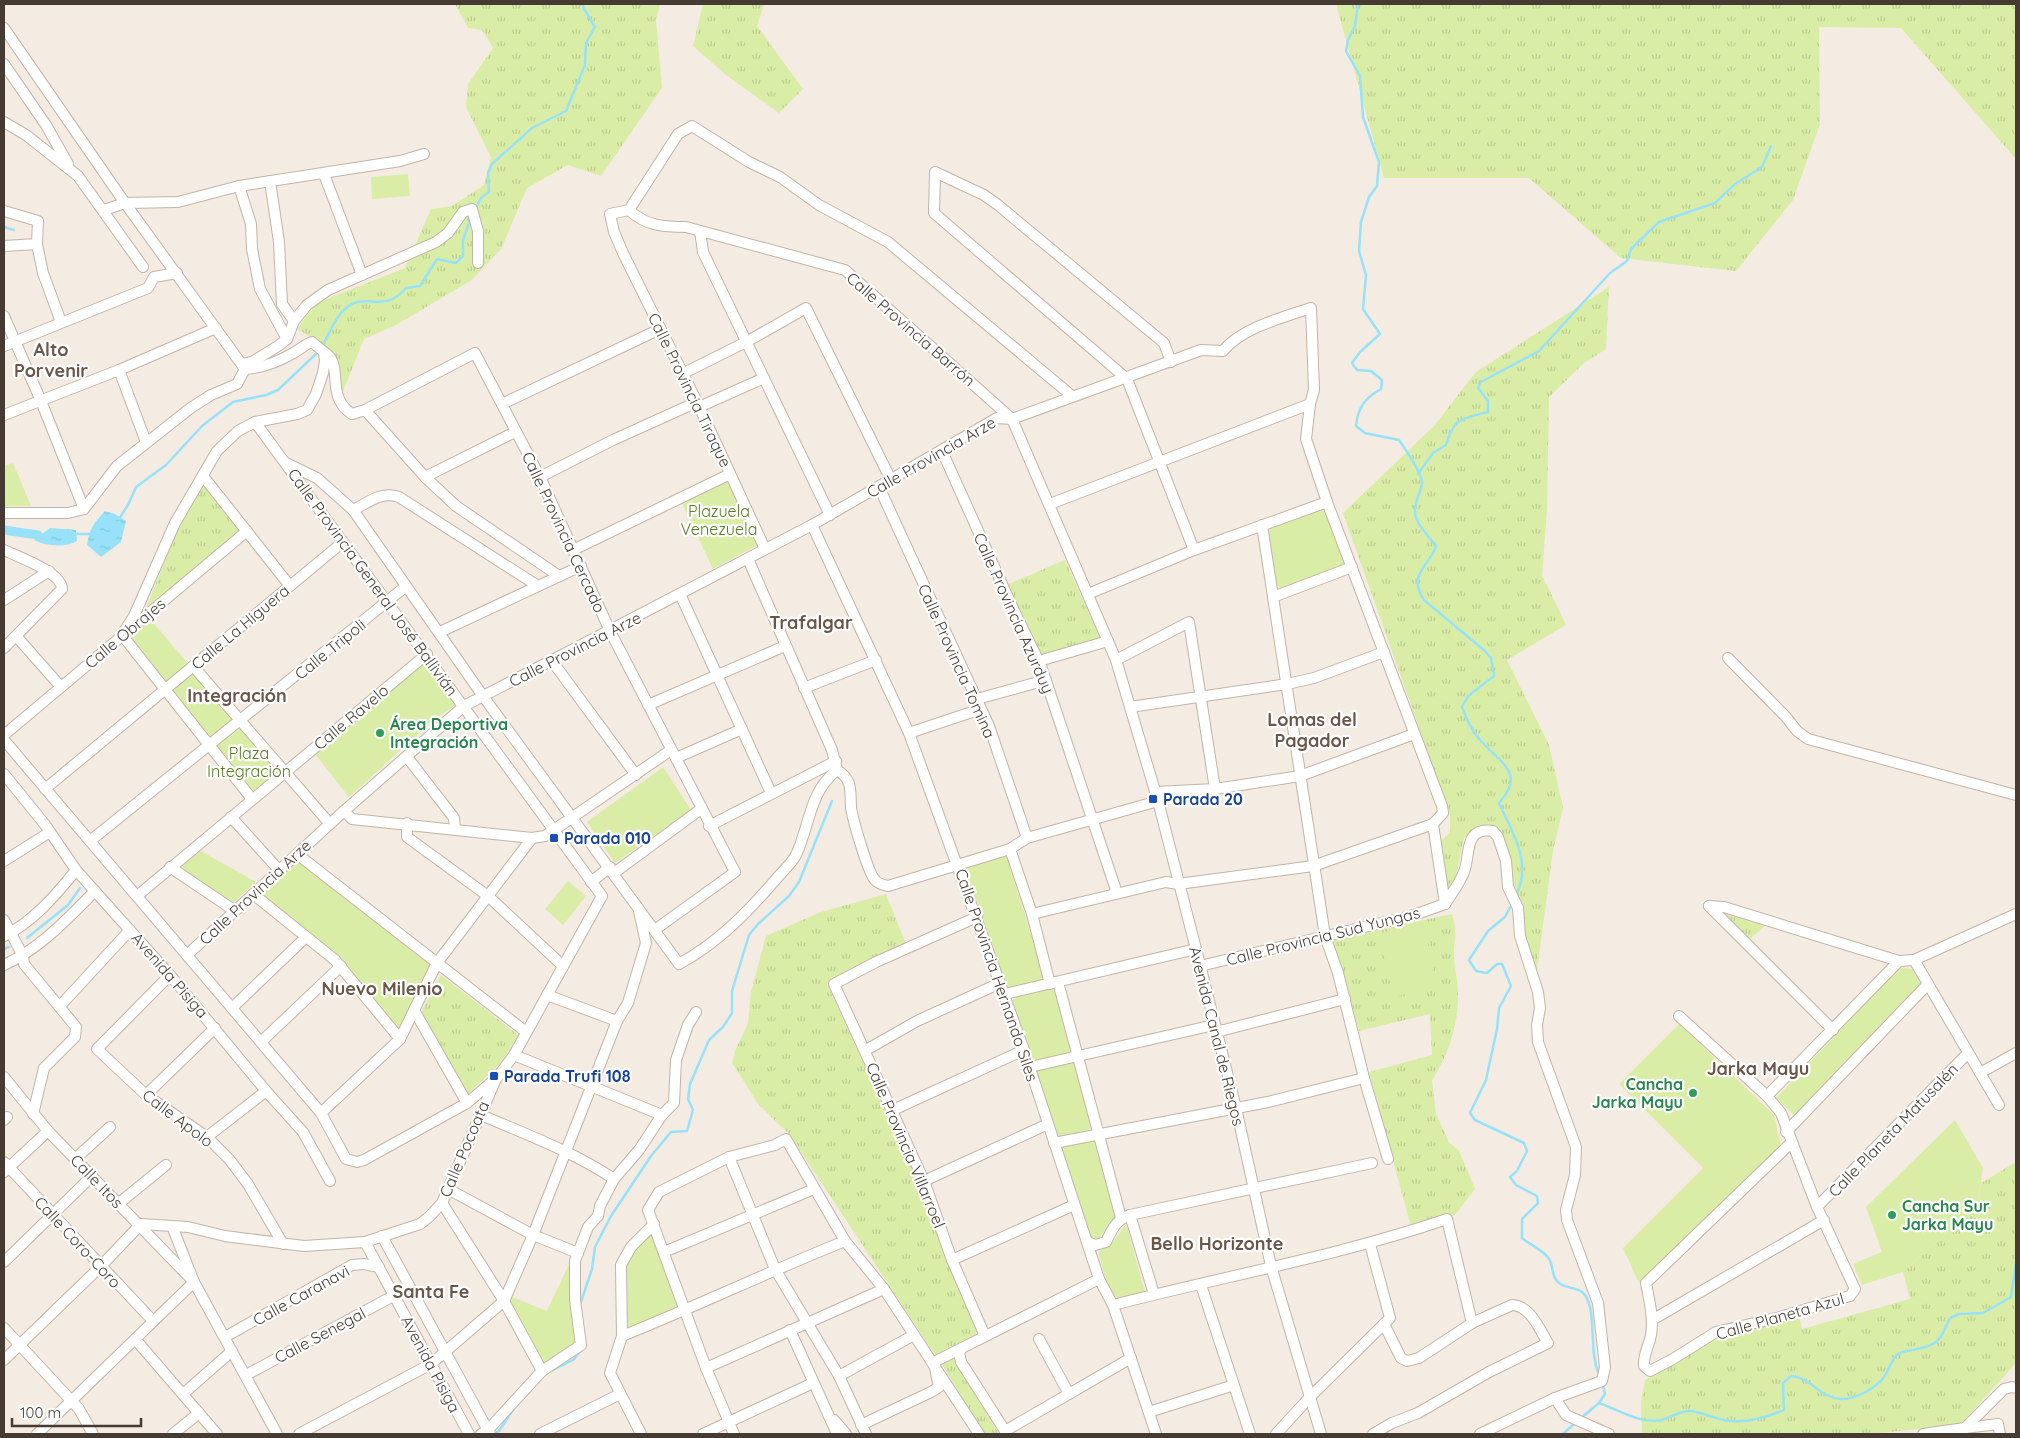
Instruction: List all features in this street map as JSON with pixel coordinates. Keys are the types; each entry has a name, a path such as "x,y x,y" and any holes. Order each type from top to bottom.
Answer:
{"street":[{"path":"4,28 125,203 244,367"},
{"path":"4,64 78,176 104,210 114,229 142,267"},
{"path":"4,122 26,135 78,176"},
{"path":"629,210 678,134 692,126 749,162 780,177 820,204 888,242 1072,396"},
{"path":"104,210 125,203 178,202 239,186 324,174 424,154"},
{"path":"1171,362 1164,343 998,205 984,195 935,172 934,213 1127,378 1194,550"},
{"path":"324,174 362,275"},
{"path":"270,181 279,242 282,304 294,321"},
{"path":"239,186 251,224 252,249 260,290 287,338"},
{"path":"84,509 88,500 117,466 211,394 237,384 244,367 287,338 294,321 307,304 328,290 442,238 464,212 469,209 472,209 476,221 478,263"},
{"name":"Calle Provincia Barrón","path":"629,210 638,218 661,227 686,226 845,270 1012,419"},
{"name":"Calle Provincia Tiraque","path":"629,210 610,214 614,232 766,549"},
{"path":"4,211 38,221 36,244 43,273 61,322"},
{"path":"700,231 703,252 748,341 830,515"},
{"path":"4,246 36,244"},
{"path":"4,346 148,288 154,277 177,273"},
{"path":"682,374 748,341 806,308 891,480"},
{"name":"Calle Provincia Arze","path":"187,955 344,811 407,757 452,714 464,706 812,525 997,418 1012,419 1201,350 1223,351 1229,344 1271,321 1311,308 1314,390 1310,404"},
{"path":"4,316 41,401 84,509"},
{"path":"4,415 119,370 216,328"},
{"path":"502,404 660,330"},
{"path":"244,367 273,362 296,352 307,343 312,342 329,355 332,362 337,399 342,408 352,414 365,410 425,476 456,506 560,576"},
{"path":"252,799 122,635 134,616 175,523 217,451 238,431 255,422 297,414 307,410 316,394 323,373 324,352"},
{"name":"Calle Provincia Cercado","path":"365,410 475,353 540,477 610,631 709,826 735,872 656,929"},
{"path":"119,370 146,442"},
{"path":"540,477 613,440 764,378"},
{"path":"1032,914 1166,882 1178,884 1313,866 1433,824 1443,813 1327,502 1306,439 1310,404 1050,504"},
{"name":"Avenida Canal de Riegos","path":"1012,419 1116,660 1156,796 1196,949 1236,1108 1252,1189 1271,1266 1321,1434"},
{"name":"Calle Provincia General José Ballivián","path":"255,422 427,654 602,896"},
{"path":"425,476 516,432"},
{"name":"Calle Provincia Azurduy","path":"942,451 1014,613 1039,660 1116,893"},
{"name":"Calle Provincia General José Ballivián","path":"284,462 323,482 354,510 483,696 656,929 679,964 737,924 796,856 809,811 836,765"},
{"path":"573,550 730,474"},
{"path":"203,476 290,586"},
{"name":"Calle Provincia Tomina","path":"879,487 989,726 1027,838"},
{"path":"354,510 381,495 389,494 399,497 538,586"},
{"path":"1088,594 1194,550 1327,502"},
{"path":"4,512 68,513 84,509"},
{"name":"Calle Provincia Hernando Siles","path":"812,525 909,734 1005,994 1099,1279 1113,1305 1156,1434"},
{"path":"1262,526 1325,936 1346,1000 1364,1078 1388,1159"},
{"name":"Calle Obrajes","path":"4,736 247,531"},
{"name":"Calle La Higuera","path":"45,789 343,542"},
{"path":"4,550 48,571 59,580 62,589 17,637 4,648"},
{"path":"748,559 836,765 850,784 851,807 870,872 880,884 888,886 1010,849 1027,838 1093,820 1156,796 1300,776 1414,734"},
{"path":"440,632 581,566"},
{"path":"1274,597 1352,567"},
{"path":"4,600 48,571"},
{"name":"Calle Tripoli","path":"90,841 240,722 405,586"},
{"path":"680,594 771,793"},
{"path":"1116,660 1190,622 1215,789"},
{"path":"17,637 61,687"},
{"path":"1039,660 1108,641"},
{"path":"648,705 785,646"},
{"path":"1130,707 1287,684 1314,678 1384,652"},
{"name":"Calle Ravelo","path":"136,896 427,654"},
{"path":"1728,658 1786,717 1797,731 1808,739 2016,795"},
{"path":"804,688 876,660"},
{"path":"552,661 636,775"},
{"path":"193,666 330,824"},
{"path":"909,734 979,704 1046,680"},
{"path":"344,811 352,819 532,838 545,836 636,775 674,754 742,729"},
{"name":"Avenida Pisiga","path":"4,740 262,1041 321,1113 346,1159 357,1162 467,1103 496,1078"},
{"path":"407,757 454,818 455,829"},
{"path":"709,826 771,793 836,765"},
{"name":"Avenida Pisiga","path":"4,774 50,832 76,870 170,975 266,1091 303,1132 330,1181"},
{"path":"592,882 701,809"},
{"path":"231,817 279,870"},
{"path":"407,824 407,837 488,896 563,966"},
{"path":"1433,824 1445,904"},
{"path":"4,861 50,832"},
{"path":"1445,904 1465,869 1468,845 1472,838 1479,832 1493,832 1498,837 1506,861 1508,887 1518,908 1520,936 1538,992 1540,1008 1537,1025 1538,1042 1576,1148 1575,1175 1566,1210 1567,1220 1598,1303 1605,1368 1602,1382 1555,1398 1480,1434"},
{"path":"321,1113 400,1039 436,963 532,838"},
{"path":"1010,849 1078,1055 1098,1133 1154,1294"},
{"path":"297,854 526,1032"},
{"path":"170,867 235,911"},
{"path":"8,934 61,890 76,870"},
{"path":"4,964 23,956 49,936 95,890"},
{"path":"253,894 341,966 400,1039"},
{"name":"Calle Pocoata","path":"141,1224 172,1226 225,1236 304,1246 365,1242 420,1224 442,1203 496,1078 514,1055 602,896"},
{"name":"Calle Provincia Sud Yungas","path":"1200,966 1411,916 1445,904"},
{"path":"299,1434 431,1364 504,1301 533,1235 617,1021 628,1003 646,943 637,905"},
{"path":"1833,1030 1710,906 1724,908 1899,961 1914,960 2016,914"},
{"name":"Calle Provincia Villarroel","path":"977,917 876,962 834,984 866,1050 924,1180 952,1260 985,1336"},
{"path":"4,920 8,934 23,956 24,964 76,1027 75,1037 44,1068 33,1114"},
{"path":"60,1006 130,930"},
{"path":"233,1007 305,938"},
{"path":"1005,994 1196,949"},
{"path":"1914,960 1999,1105"},
{"path":"1767,1096 1899,961"},
{"path":"262,1041 341,966"},
{"name":"Calle Apolo","path":"170,975 97,1049 146,1095 206,1137 229,1159 248,1184 283,1244"},
{"path":"866,1050 917,1021 1000,983"},
{"path":"1786,1132 1928,984"},
{"path":"547,994 617,1021"},
{"path":"1030,1067 1078,1055 1346,1000"},
{"path":"414,1010 467,1103"},
{"path":"486,1433 542,1372 581,1345 582,1340 575,1300 575,1262 578,1253 588,1227 598,1216 600,1206 614,1179 639,1150 662,1115 674,1103 676,1060 683,1038 696,1012"},
{"path":"1679,1016 1767,1096 1781,1113 1786,1132 1824,1220"},
{"path":"146,1095 215,1028"},
{"path":"893,1110 1024,1050"},
{"name":"Calle Planeta Matusalén","path":"1817,1207 1968,1053"},
{"name":"Calle Planeta Matusalén","path":"1980,1073 2016,1053"},
{"path":"514,1055 662,1115"},
{"name":"Calle Itos","path":"4,1077 48,1131 91,1177 141,1224 194,1282"},
{"path":"1054,1143 1098,1133 1236,1108 1364,1078"},
{"path":"206,1137 266,1091"},
{"path":"479,1114 586,1160 614,1179"},
{"path":"924,1180 1048,1124"},
{"path":"75,1159 110,1127"},
{"path":"5,1167 48,1131"},
{"path":"734,1434 706,1368 648,1210 659,1192 729,1157 775,1145 786,1139 846,1240 884,1289 934,1362 975,1433"},
{"path":"1652,1320 1646,1283 1791,1143"},
{"path":"729,1157 775,1269 839,1376 863,1430 939,1387 934,1362"},
{"path":"1088,1242 1095,1245 1106,1242 1112,1228 1126,1217 1372,1162"},
{"path":"118,1204 166,1165"},
{"name":"Calle Coro-Coro","path":"5,1167 153,1321"},
{"path":"4,1262 91,1177"},
{"path":"448,1189 533,1235 578,1253"},
{"path":"664,1252 814,1189"},
{"path":"442,1203 504,1301 542,1372"},
{"path":"952,1260 1074,1204"},
{"path":"1113,1305 1370,1244 1447,1219 1472,1323"},
{"name":"Calle Planeta Matusalén","path":"1652,1320 1824,1220"},
{"name":"Calle Planeta Azul","path":"1652,1320 1651,1336 1643,1357 1644,1366 1650,1371 1716,1332 1780,1317 1850,1296 1855,1289 1824,1220"},
{"path":"4,1360 20,1347 141,1224"},
{"path":"641,1434 610,1373 622,1336 621,1265 631,1247 654,1224"},
{"name":"Calle Itos","path":"172,1226 194,1282 277,1434"},
{"name":"Avenida Pisiga","path":"382,1236 446,1350 486,1433"},
{"path":"622,1336 685,1311 775,1269 846,1240"},
{"name":"Avenida Pisiga","path":"365,1242 468,1434"},
{"path":"1276,1434 1309,1398 1390,1318 1370,1244"},
{"name":"Calle Caranavi","path":"225,1337 352,1265 364,1264 379,1267"},
{"path":"934,1362 1099,1279"},
{"path":"37,1434 194,1282"},
{"path":"1201,1285 1250,1434"},
{"path":"706,1368 884,1289"},
{"name":"Calle Senegal","path":"246,1375 395,1295"},
{"path":"1373,1434 1392,1423 1418,1413 1489,1372 1548,1343 1526,1310 1520,1306 1512,1305 1472,1323 1419,1358 1407,1361 1401,1358 1384,1324"},
{"path":"4,1328 72,1400 93,1434"},
{"path":"790,1330 812,1383 837,1434"},
{"path":"839,1376 914,1335"},
{"path":"135,1339 217,1434"},
{"path":"1039,1339 1069,1394"},
{"path":"962,1348 959,1352 960,1362 1006,1433 1131,1358"},
{"path":"183,1394 232,1351"},
{"path":"703,1434 812,1383"},
{"path":"1148,1412 1234,1385"},
{"path":"1965,1428 2004,1389 2012,1386 2016,1388"},
{"path":"540,1434 620,1394"},
{"path":"1555,1398 1566,1415 1583,1425 1609,1434"},
{"path":"823,1406 846,1434"},
{"path":"173,1434 199,1413"},
{"path":"1923,1434 1998,1424 2000,1434"}],"green space":[{"path":"455,4 660,4 656,20 662,88 601,176 568,165 527,188 501,249 472,280 396,325 364,339 340,399 338,378 330,349 298,329 305,317 319,302 405,268 431,209 452,206 484,185 491,157 466,107 468,84 493,48 482,30 468,28"},
{"path":"703,4 764,4 757,26 803,89 779,113 726,75 693,46"},
{"path":"1336,4 2016,4 2016,159 1901,28 1819,27 1820,124 1793,200 1736,271 1621,258 1529,178 1384,178"},
{"path":"408,174 410,196 372,199 371,177"},
{"path":"1609,287 1606,349 1584,363 1549,397 1547,509 1542,575 1566,625 1507,660 1549,745 1563,808 1553,851 1535,985 1502,835 1480,825 1464,838 1450,903 1440,841 1450,833 1450,815 1343,513 1434,426 1476,372"},
{"path":"13,463 31,506 4,506 4,466"},
{"name":"Plazuela Venezuela","path":"726,480 729,481 758,545 713,569 681,501"},
{"path":"203,483 241,531 145,611 174,538"},
{"path":"1322,508 1325,509 1345,562 1344,565 1281,589 1276,584 1270,527"},
{"path":"1065,560 1101,640 1042,656 1006,585"},
{"path":"150,619 189,665 167,682 133,639 134,631"},
{"name":"Área Deportiva Integración","path":"423,664 427,664 457,704 435,719 349,797 315,754"},
{"name":"Plaza Integración","path":"193,672 233,720 210,738 172,690"},
{"name":"Plaza Integración","path":"241,728 277,770 276,774 254,791 217,748 218,744"},
{"path":"663,767 691,810 615,863 587,822"},
{"path":"199,850 256,882 233,903 182,870 183,864"},
{"path":"1006,855 1045,979 1007,989 965,866"},
{"path":"298,862 429,964 430,969 401,1029 397,1030 355,981 343,959 267,902 263,896 265,889"},
{"path":"568,881 586,896 563,925 545,909"},
{"path":"886,894 906,944 854,967 827,984 916,1178 948,1263 978,1333 935,1355 790,1135 759,1105 732,1063 735,1051 748,1023 751,992 766,936 821,912"},
{"path":"1452,914 1455,931 1454,960 1458,993 1457,1016 1448,1050 1432,1080 1436,1114 1449,1142 1459,1151 1475,1189 1455,1215 1411,1227 1369,1072 1432,1055 1430,1014 1359,1031 1345,978 1332,940"},
{"path":"1725,914 1765,926 1750,939"},
{"path":"1424,923 1437,988 1393,997 1380,933"},
{"path":"1899,968 1912,969 1921,984 1795,1116 1776,1098"},
{"path":"441,975 518,1035 502,1062 468,1094 421,1013"},
{"path":"1054,987 1072,1051 1068,1054 1037,1061 1031,1056 1013,1000 1018,994"},
{"path":"1679,1024 1774,1115 1781,1146 1639,1283 1623,1248 1703,1168 1619,1084"},
{"path":"1076,1061 1094,1128 1059,1137 1036,1073 1040,1069"},
{"path":"1955,1120 1983,1168 1977,1207 1903,1272 1862,1285 1853,1264 1882,1252 1866,1207"},
{"path":"1095,1140 1115,1218 1109,1223 1099,1239 1091,1239 1060,1148"},
{"path":"2016,1162 2016,1363 1960,1425 1869,1434 1642,1434 1641,1401 1645,1380 1714,1341 1799,1316 1802,1329 1910,1299 1903,1272 1977,1207 1981,1183"},
{"path":"1126,1224 1145,1292 1117,1300 1105,1277 1098,1252 1110,1246"},
{"path":"651,1233 655,1233 680,1309 629,1328 624,1288 625,1267 633,1250"},
{"path":"570,1262 576,1345 546,1366 510,1304 512,1297 547,1311"},
{"path":"952,1356 999,1434 984,1434 941,1363"}],"water":[{"path":"105,511 115,514 126,521 121,542 101,557 87,545 93,526"},
{"path":"50,528 76,530 77,541 67,545 56,545 44,544 34,540"}],"waterway":[{"path":"476,208 481,198 489,192 488,173 492,164 532,128 566,111 585,65 586,43 595,27 583,4"},
{"path":"1358,4 1355,26 1348,40 1346,51 1360,76 1363,117 1379,162 1377,186 1369,197 1361,222 1359,251 1366,275 1363,309 1380,334 1360,352 1352,363 1357,370 1371,371 1382,380 1381,389 1363,404 1356,426 1365,433 1399,440 1421,476 1421,488 1415,507 1417,521 1436,547 1420,572 1418,578 1420,591 1424,600 1491,658 1494,676 1468,696 1462,707 1475,733 1502,762 1510,776 1511,784 1499,803 1514,836 1521,859 1521,881 1517,893"},
{"path":"1418,474 1433,453 1446,445 1456,424 1465,418 1488,412 1488,401 1478,388 1481,382 1539,351 1610,273 1627,261 1631,249 1659,222 1715,203 1735,184 1762,167 1771,146"},
{"path":"322,346 337,318 352,304 390,300 398,296 406,288 420,286 437,259 456,263 463,256 463,240 471,217"},
{"path":"4,227 14,230"},
{"path":"119,519 136,487 166,465 202,426 233,402 266,395 278,390 319,351"},
{"path":"4,530 38,535"},
{"path":"74,534 91,534"},
{"path":"580,1305 592,1269 595,1247 611,1216 651,1156 671,1132 687,1131 693,1110 688,1099 690,1084 709,1040 723,1027 732,1013 732,991 749,935 758,924 789,896 799,882 832,801"},
{"path":"27,938 68,905 80,888"},
{"path":"1512,904 1505,917 1488,931 1469,960 1476,971 1487,973 1497,964 1502,964 1511,986 1499,1008 1497,1029 1486,1080 1470,1113 1475,1120 1524,1143 1527,1151 1517,1171 1510,1177 1516,1185 1537,1196 1538,1203 1522,1219 1522,1238 1547,1256 1551,1262 1556,1281 1564,1286 1581,1291 1587,1299 1590,1307 1594,1358 1599,1375"},
{"path":"4,949 9,947"},
{"path":"1599,1403 1629,1416 1653,1421 1691,1411 1724,1420 1747,1421 1784,1410 1783,1383 1791,1376 1804,1380 1833,1398 1852,1398 1876,1385 1886,1374 1898,1354 1922,1348 1937,1341 1950,1318 1959,1314 1983,1313 2011,1297 2016,1263"},
{"path":"553,1370 573,1360 582,1349"},
{"path":"1581,1418 1599,1403 1605,1394 1603,1385"},
{"path":"494,1434 499,1431 513,1410"},
{"path":"1563,1434 1575,1423"}],"place":[{"name":"Área Deportiva Integración","path":"380,733"},
{"name":"Parada 20","path":"1153,799"},
{"name":"Parada 010","path":"554,838"},
{"name":"Parada Trufi 108","path":"494,1076"},
{"name":"Cancha Jarka Mayu","path":"1693,1093"},
{"name":"Cancha Sur Jarka Mayu","path":"1892,1215"}],"district":[{"name":"Alto Porvenir","path":"51,359"},
{"name":"Trafalgar","path":"811,622"},
{"name":"Integración","path":"237,695"},
{"name":"Lomas del Pagador","path":"1312,730"},
{"name":"Nuevo Milenio","path":"382,988"},
{"name":"Jarka Mayu","path":"1758,1068"},
{"name":"Bello Horizonte","path":"1217,1243"},
{"name":"Santa Fe","path":"431,1291"}]}
